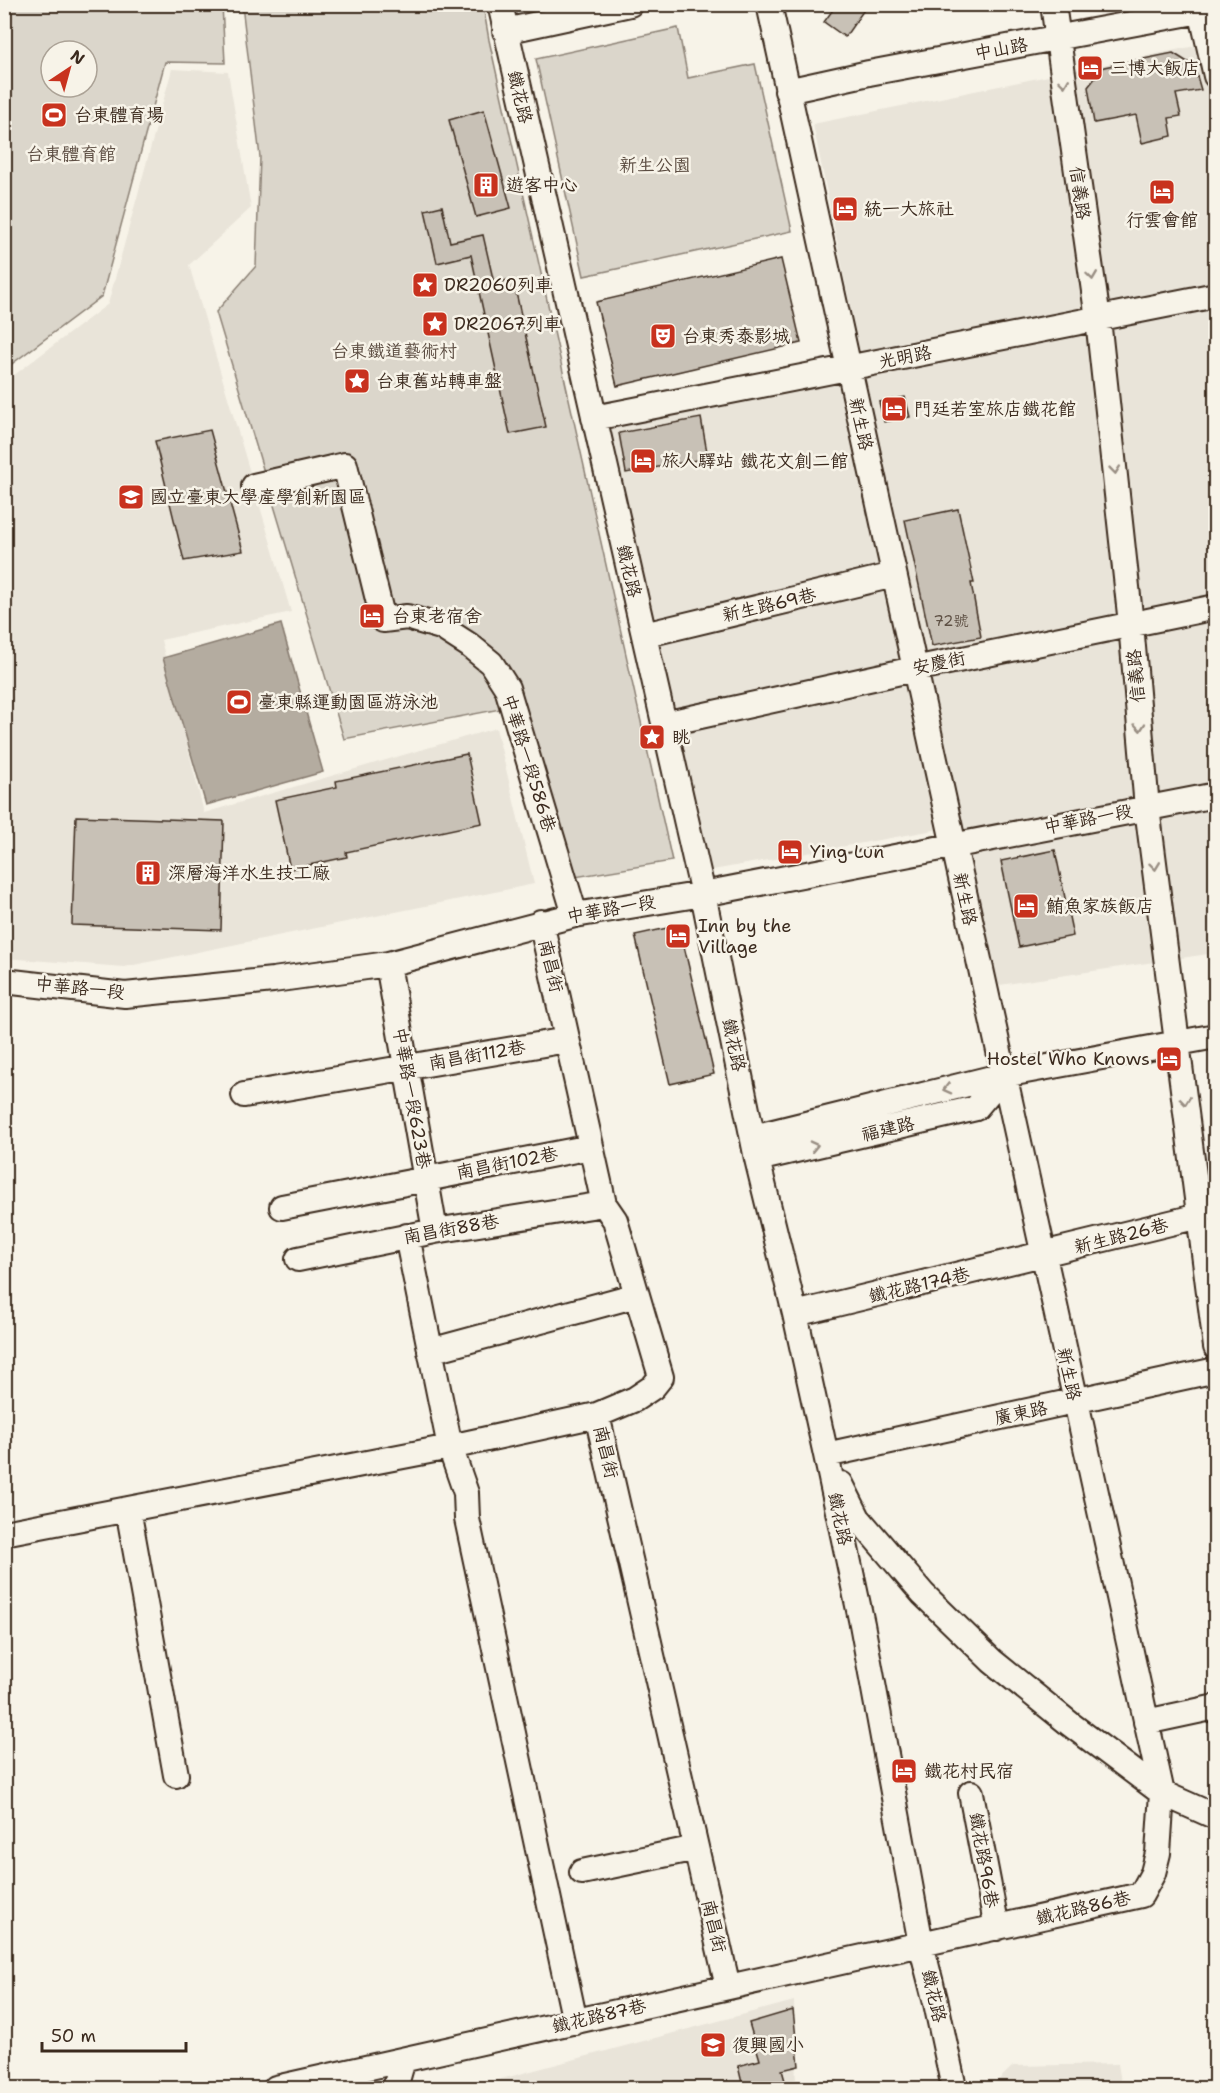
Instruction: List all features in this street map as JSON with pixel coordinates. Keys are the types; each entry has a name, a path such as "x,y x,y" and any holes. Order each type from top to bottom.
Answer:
{"street":[{"name":"鐵花路","path":"500,4 703,894 755,1148 826,1455 862,1624 921,1944 954,2088"},
{"path":"506,31 630,4"},
{"name":"新生路","path":"769,4 1162,1793"},
{"name":"信義路","path":"1053,4 1098,318 1131,624 1147,808 1215,1347"},
{"path":"1208,9 1215,76"},
{"name":"中山路","path":"787,91 1208,9"},
{"name":"光明路","path":"594,418 1215,295"},
{"name":"中華路一段586巷","path":"254,486 345,465 383,620 407,617 441,627 470,645 491,663 507,688 575,915"},
{"name":"新生路69巷","path":"644,634 894,575"},
{"name":"安慶街","path":"664,724 1215,606"},
{"name":"中華路一段","path":"4,981 124,995 273,980 388,964 541,922 575,915 703,894 1215,795"},
{"name":"南昌街","path":"541,922 604,1204 615,1220 661,1377 653,1387 635,1399 597,1415 728,1987"},
{"name":"中華路一段623巷","path":"388,964 435,1231"},
{"path":"1004,1075 1215,1036"},
{"name":"南昌街112巷","path":"244,1095 567,1040"},
{"name":"福建路","path":"755,1148 976,1108 1004,1075"},
{"name":"南昌街102巷","path":"282,1208 591,1147"},
{"name":"南昌街88巷","path":"298,1259 407,1236 604,1204"},
{"name":"新生路26巷","path":"1043,1255 1199,1216"},
{"path":"407,1236 450,1447 466,1493 467,1519 575,2022"},
{"name":"鐵花路174巷","path":"795,1314 1043,1255"},
{"path":"430,1351 636,1295"},
{"name":"廣東路","path":"826,1455 1215,1370"},
{"path":"4,1533 450,1447 597,1415"},
{"path":"826,1455 858,1518 923,1594 992,1661 1070,1724 1162,1793 1215,1817"},
{"path":"128,1509 176,1775"},
{"path":"1146,1722 1215,1707"},
{"name":"鐵花路96巷","path":"972,1792 997,1928"},
{"name":"鐵花路86巷","path":"921,1944 1141,1895 1153,1873 1158,1853 1162,1793"},
{"path":"582,1872 696,1848"},
{"name":"鐵花路87巷","path":"276,2088 921,1944"},
{"path":"395,2088 403,2060"}],"shaded area":[{"path":"1215,42 1215,953 993,986 962,825 702,872 601,432 863,368 813,124"},
{"name":"國立臺東大學產學創新園區","path":"172,69 228,72 251,208 189,265 291,612 161,640 204,813 496,728 534,884 124,967 5,958 5,382 108,304"},
{"name":"臺東縣運動園區游泳池","path":"281,624 323,772 206,805 163,658"},
{"name":"復興國小","path":"794,2001 796,2088 467,2088"},
{"path":"1118,2064 1122,2088 990,2088 1013,2066"}],"green space":[{"name":"台東體育館","path":"4,5 222,5 225,63 165,62 102,296 5,369"},
{"name":"台東鐵道藝術村","path":"242,5 483,5 672,861 563,879 505,708 344,739 216,312 256,266 260,157"},
{"name":"新生公園","path":"678,28 688,78 755,64 792,231 584,276 536,59"}],"building":[{"path":"837,4 868,4 845,37 824,22"},
{"path":"1173,53 1194,66 1201,90 1176,94 1181,116 1169,118 1172,136 1142,143 1136,115 1094,123 1088,87 1104,67"},
{"name":"遊客中心","path":"484,110 511,208 476,217 449,120"},
{"path":"442,206 450,242 483,235 494,283 513,279 546,427 510,434 471,255 437,263 425,210"},
{"path":"781,259 801,343 617,386 596,302"},
{"path":"905,397 910,417 884,422 879,402"},
{"path":"701,418 708,458 626,473 619,433"},
{"path":"210,430 243,551 184,561 155,441"},
{"path":"958,509 974,583 971,583 981,637 932,646 905,520"},
{"path":"467,754 482,823 346,852 347,857 290,869 275,800 337,787 336,781"},
{"name":"深層海洋水生技工廠","path":"76,816 224,821 221,930 72,925"},
{"path":"1055,850 1073,936 1019,947 1001,861"},
{"path":"667,928 683,942 714,1074 670,1084 635,935"},
{"path":"793,2010 799,2066 782,2070 787,2088 761,2088 760,2081 742,2083 738,2066 760,2060 749,2023"}],"place":[{"name":"三博大飯店","path":"1090,68"},
{"name":"台東體育場","path":"54,115"},
{"name":"遊客中心","path":"486,185"},
{"name":"行雲會館","path":"1162,192"},
{"name":"統一大旅社","path":"845,209"},
{"name":"DR2060列車","path":"425,285"},
{"name":"DR2067列車","path":"435,324"},
{"name":"台東秀泰影城","path":"663,336"},
{"name":"台東舊站轉車盤","path":"357,381"},
{"name":"門廷若室旅店鐵花館","path":"894,409"},
{"name":"旅人驛站 鐵花文創二館","path":"643,461"},
{"name":"國立臺東大學產學創新園區","path":"131,497"},
{"name":"台東老宿舍","path":"372,616"},
{"name":"臺東縣運動園區游泳池","path":"239,702"},
{"name":"眺","path":"652,737"},
{"name":"Ying Lun","path":"790,852"},
{"name":"深層海洋水生技工廠","path":"148,873"},
{"name":"鮪魚家族飯店","path":"1026,906"},
{"name":"Inn by the Village","path":"678,936"},
{"name":"Hostel Who Knows","path":"1169,1059"},
{"name":"鐵花村民宿","path":"904,1771"},
{"name":"復興國小","path":"713,2045"}]}
